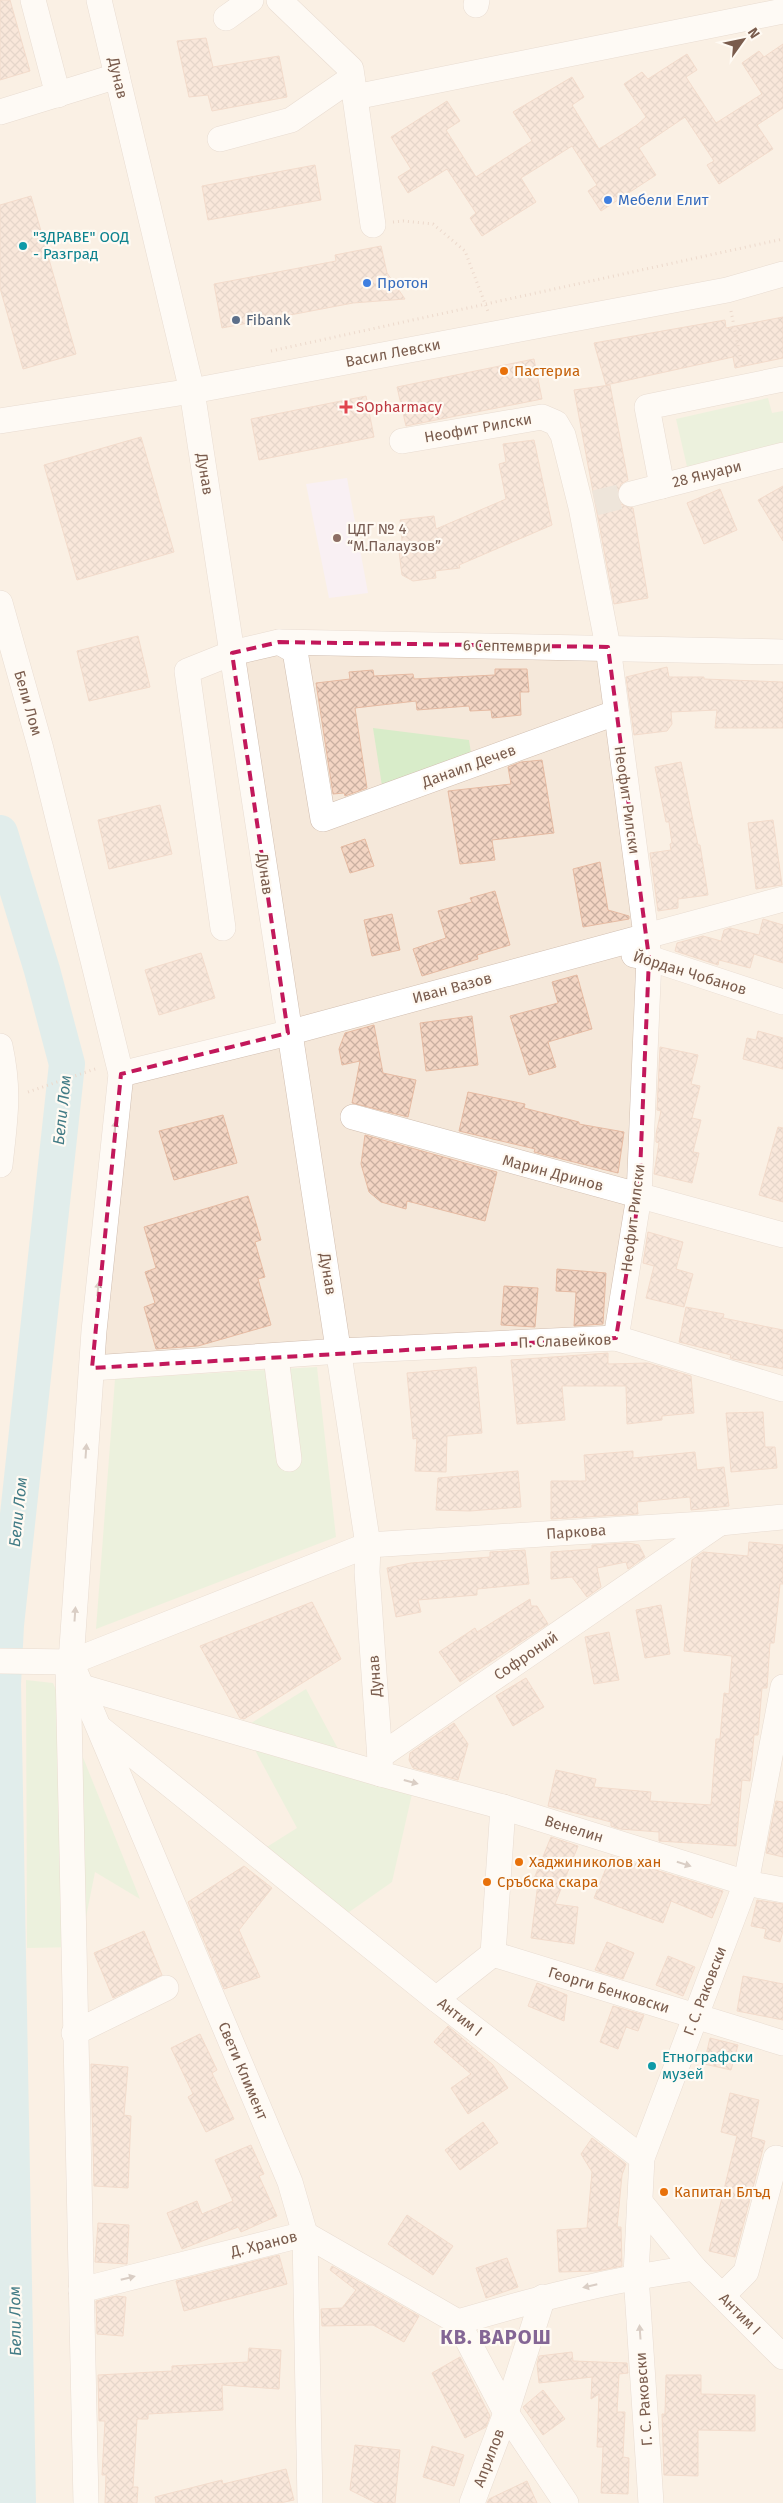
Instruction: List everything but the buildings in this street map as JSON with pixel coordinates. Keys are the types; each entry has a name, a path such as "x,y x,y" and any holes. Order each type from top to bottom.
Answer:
{"street":[{"path":"33,0 44,105"},
{"name":"Дунав","path":"99,0 192,390 288,1033 340,1351 368,1545 367,1572 381,1765"},
{"path":"226,18 251,0"},
{"path":"279,0 351,69 373,225"},
{"path":"220,139 291,120 353,88 783,11"},
{"path":"0,112 44,105 117,76"},
{"name":"Васил Левски","path":"0,421 192,390 727,290 783,274"},
{"path":"662,486 647,407 783,379"},
{"name":"Неофит Рилски","path":"402,441 542,417 556,423 563,435 588,505 647,946 639,1196 616,1338"},
{"name":"28 Януари","path":"631,494 783,455"},
{"name":"Бели Лом","path":"0,604 41,749 121,1074 92,1368 70,1662 74,2033"},
{"name":"6 Септември","path":"223,928 187,671 232,652 279,642 608,647 783,652"},
{"name":"Данаил Дечев","path":"279,642 295,651 323,819 615,713"},
{"name":"Иван Вазов","path":"121,1074 288,1033 597,948 647,946 783,899"},
{"name":"Йордан Чобанов","path":"647,946 783,1002"},
{"path":"0,1046 6,1072 0,1165"},
{"name":"Марин Дринов","path":"353,1117 783,1235"},
{"name":"П. Славейков","path":"92,1368 276,1357 340,1351 616,1338 783,1389"},
{"path":"276,1357 289,1459"},
{"name":"Паркова","path":"70,1662 368,1545 720,1523 783,1517"},
{"name":"Софроний","path":"381,1765 720,1523"},
{"path":"0,1661 70,1662"},
{"name":"Свети Климент","path":"70,1662 290,2182 305,2234 310,2503"},
{"name":"Венелин","path":"82,1687 381,1765 503,1807 746,1883 783,1890"},
{"name":"Г. С. Раковски","path":"651,2503 636,2276 642,2158 746,1883 783,1687"},
{"name":"Антим I","path":"99,1727 436,1999 642,2158"},
{"path":"436,1999 493,1954 503,1807"},
{"name":"Георги Бенковски","path":"493,1954 783,2044"},
{"path":"86,2503 74,2033 166,1988"},
{"path":"722,2296 746,2272 780,2159"},
{"name":"Антим I","path":"640,2202 694,2268 783,2357"},
{"name":"Д. Хранов","path":"80,2290 305,2234 458,2322"},
{"path":"566,2503 506,2413 458,2322 543,2297 636,2276 694,2268"},
{"name":"Априлов","path":"472,2503 506,2413 543,2297"}],"path":[{"path":"373,225 403,221 433,224 465,251 496,333"},
{"path":"263,353 783,239"},
{"path":"733,319 742,366"},
{"path":"35,1089 90,1070"}],"highlighted area":[{"path":"279,642 608,647 649,958 639,1196 616,1338 92,1368 121,1074 288,1033 232,653"}],"shaded area":[{"path":"0,0 783,0 783,2503 0,2503"},
{"name":"ЦДГ № 4 “М.Палаузов”","path":"347,478 368,593 329,598 306,484"}],"green space":[{"path":"768,398 772,413 783,411 783,447 688,471 676,419"},
{"path":"373,728 469,740 471,753 382,786"},
{"path":"317,1367 336,1537 96,1629 115,1379"},
{"path":"26,1680 53,1683 140,1899 95,1872 80,1947 27,1948"},
{"path":"306,1689 352,1775 412,1794 392,1882 342,1917 262,1850 297,1828 243,1728"}],"waterway":[{"name":"Бели Лом","path":"0,833 42,970 67,1064 6,1625 3,1684 18,2503"}],"tunnel":[{"path":"595,503 631,494"}],"place":[{"name":"Мебели Елит","path":"608,200"},
{"name":"\"ЗДРАВЕ\" ООД - Разград","path":"23,246"},
{"name":"Протон","path":"367,283"},
{"name":"Fibank","path":"236,320"},
{"name":"Пастериа","path":"504,371"},
{"name":"SOpharmacy","path":"346,407"},
{"name":"ЦДГ № 4 “М.Палаузов”","path":"337,538"},
{"name":"Хаджиниколов хан","path":"519,1862"},
{"name":"Сръбска скара","path":"487,1882"},
{"name":"Етнографски музей","path":"652,2066"},
{"name":"Капитан Блъд","path":"664,2192"}],"district":[{"name":"КВ. ВАРОШ","path":"496,2337"}]}
